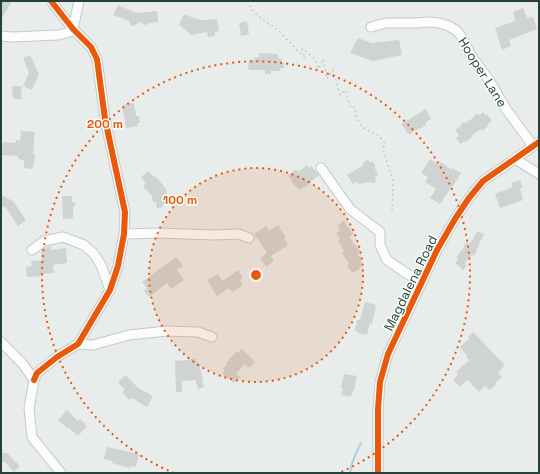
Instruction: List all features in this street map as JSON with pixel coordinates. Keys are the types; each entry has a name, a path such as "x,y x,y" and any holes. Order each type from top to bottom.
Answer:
{"street":[{"path":"51,1 73,29 88,43 95,53 106,119 125,212 124,234 118,266 110,290 78,344 57,357 37,374 34,380 29,408 32,437 61,473"},
{"path":"1,36 13,37 66,34 73,29 79,1"},
{"name":"Hooper Lane","path":"371,27 386,23 429,22 449,26 457,31 506,109 536,144"},
{"name":"Magdalena Road","path":"378,473 378,409 380,382 388,354 422,281 454,219 483,181 536,144"},
{"path":"516,159 539,174"},
{"path":"321,168 350,209 380,232 380,245 387,260 415,279 422,281"},
{"path":"124,234 238,234 249,238"},
{"path":"32,250 44,241 63,237 84,245 94,254 101,265 110,290"},
{"path":"78,344 93,345 129,335 167,330 198,332 212,338"},
{"path":"1,342 22,363 34,380"}],"path":[{"path":"247,1 252,10 268,23 275,26 305,58 302,49 312,55 316,60 319,69 323,59 327,79 333,70 340,95 345,90 351,108 354,107 356,117 362,127 380,136 385,143 383,150 393,180 392,213"}],"building":[{"path":"1,1 12,1 1,20"},
{"path":"118,5 136,13 157,11 158,22 146,25 138,22 137,25 131,26 129,21 113,15"},
{"path":"523,8 527,18 533,17 537,29 509,40 511,46 502,50 495,28 515,21 513,12"},
{"path":"184,14 203,20 217,19 219,31 215,32 215,36 208,37 207,32 192,35 179,25"},
{"path":"247,21 249,34 241,36 239,23"},
{"path":"358,38 372,43 399,40 402,55 373,61 350,53"},
{"path":"259,53 278,54 278,58 282,59 281,63 284,63 284,68 280,68 280,71 271,71 271,74 265,74 265,70 248,70 249,60 254,60 254,58 259,57"},
{"path":"30,55 39,74 32,90 23,86 29,73 23,58"},
{"path":"12,86 21,86 22,99 13,99"},
{"path":"134,103 136,116 139,116 140,123 137,123 138,126 126,128 122,105"},
{"path":"426,109 431,119 425,123 426,125 409,135 401,124"},
{"path":"483,112 486,116 487,114 492,121 482,131 481,129 471,136 472,137 466,142 460,144 456,138 459,135 455,130 461,126 461,124 473,118 476,114 479,115"},
{"path":"21,131 35,132 33,154 35,155 33,169 24,168 24,160 18,159 18,156 2,155 3,142 16,143 16,140 20,141"},
{"path":"430,159 439,165 441,162 452,170 453,168 461,173 440,204 430,198 436,189 425,182 428,177 421,173"},
{"path":"368,160 370,162 372,161 376,166 375,169 378,175 375,177 375,183 370,182 358,184 357,181 353,184 347,175 364,165 362,163"},
{"path":"307,165 309,168 311,166 319,175 300,190 291,182 292,180 288,176 296,169 298,172"},
{"path":"148,171 154,177 155,176 166,189 168,202 165,202 166,205 162,205 163,207 157,208 156,202 153,202 152,196 143,186 146,183 141,177"},
{"path":"520,180 523,188 520,189 523,200 500,208 495,194 513,187 511,183"},
{"path":"1,195 13,201 26,220 18,226 6,208 1,206"},
{"path":"62,196 72,196 72,202 75,202 75,207 73,207 73,218 63,219"},
{"path":"344,221 353,234 349,237 360,252 357,253 361,259 360,261 362,265 359,267 360,269 352,273 347,266 349,264 342,253 344,251 338,241 340,240 336,233 340,231 338,225"},
{"path":"278,225 286,237 284,238 288,245 271,256 274,261 266,267 260,258 267,253 254,234 266,226 269,231"},
{"path":"477,231 484,234 476,250 477,251 465,263 467,265 463,270 455,263 458,259 456,257 467,242 469,244"},
{"path":"51,246 51,250 66,248 67,263 53,265 54,273 43,274 43,276 27,277 26,267 32,266 31,261 42,260 41,251"},
{"path":"176,257 183,266 177,270 184,280 171,289 167,283 149,297 144,291 147,288 142,282"},
{"path":"238,270 243,278 240,280 243,285 232,292 229,288 217,296 207,280 218,274 222,281"},
{"path":"365,302 376,305 372,324 370,323 367,335 355,331 357,320 360,320"},
{"path":"473,332 505,365 498,373 502,377 490,390 485,386 479,392 468,380 460,387 453,380 458,374 456,372 469,360 460,347 469,339 468,337"},
{"path":"242,349 255,362 249,368 245,364 236,374 240,377 234,383 222,373 225,370 223,369 227,364 226,363 236,352 238,353"},
{"path":"195,358 197,363 199,363 204,387 198,389 195,380 182,381 182,392 176,392 175,361"},
{"path":"344,374 357,376 351,397 341,395"},
{"path":"126,375 138,388 153,396 147,407 132,398 130,400 122,392 125,390 118,382"},
{"path":"67,410 78,421 80,419 87,426 78,436 58,420"},
{"path":"107,447 139,454 136,467 131,466 130,468 104,459"},
{"path":"1,453 7,453 20,466 14,472 5,462 1,462"}],"waterway":[{"path":"350,473 353,461 361,443"}],"cycle path":[{"path":"34,380 37,373 57,357 78,344 110,290 118,266 124,234 125,212 105,119 97,59 91,47 73,29 51,1"},
{"path":"378,473 378,409 380,382 388,354 437,250 455,219 483,181 539,142"}]}
